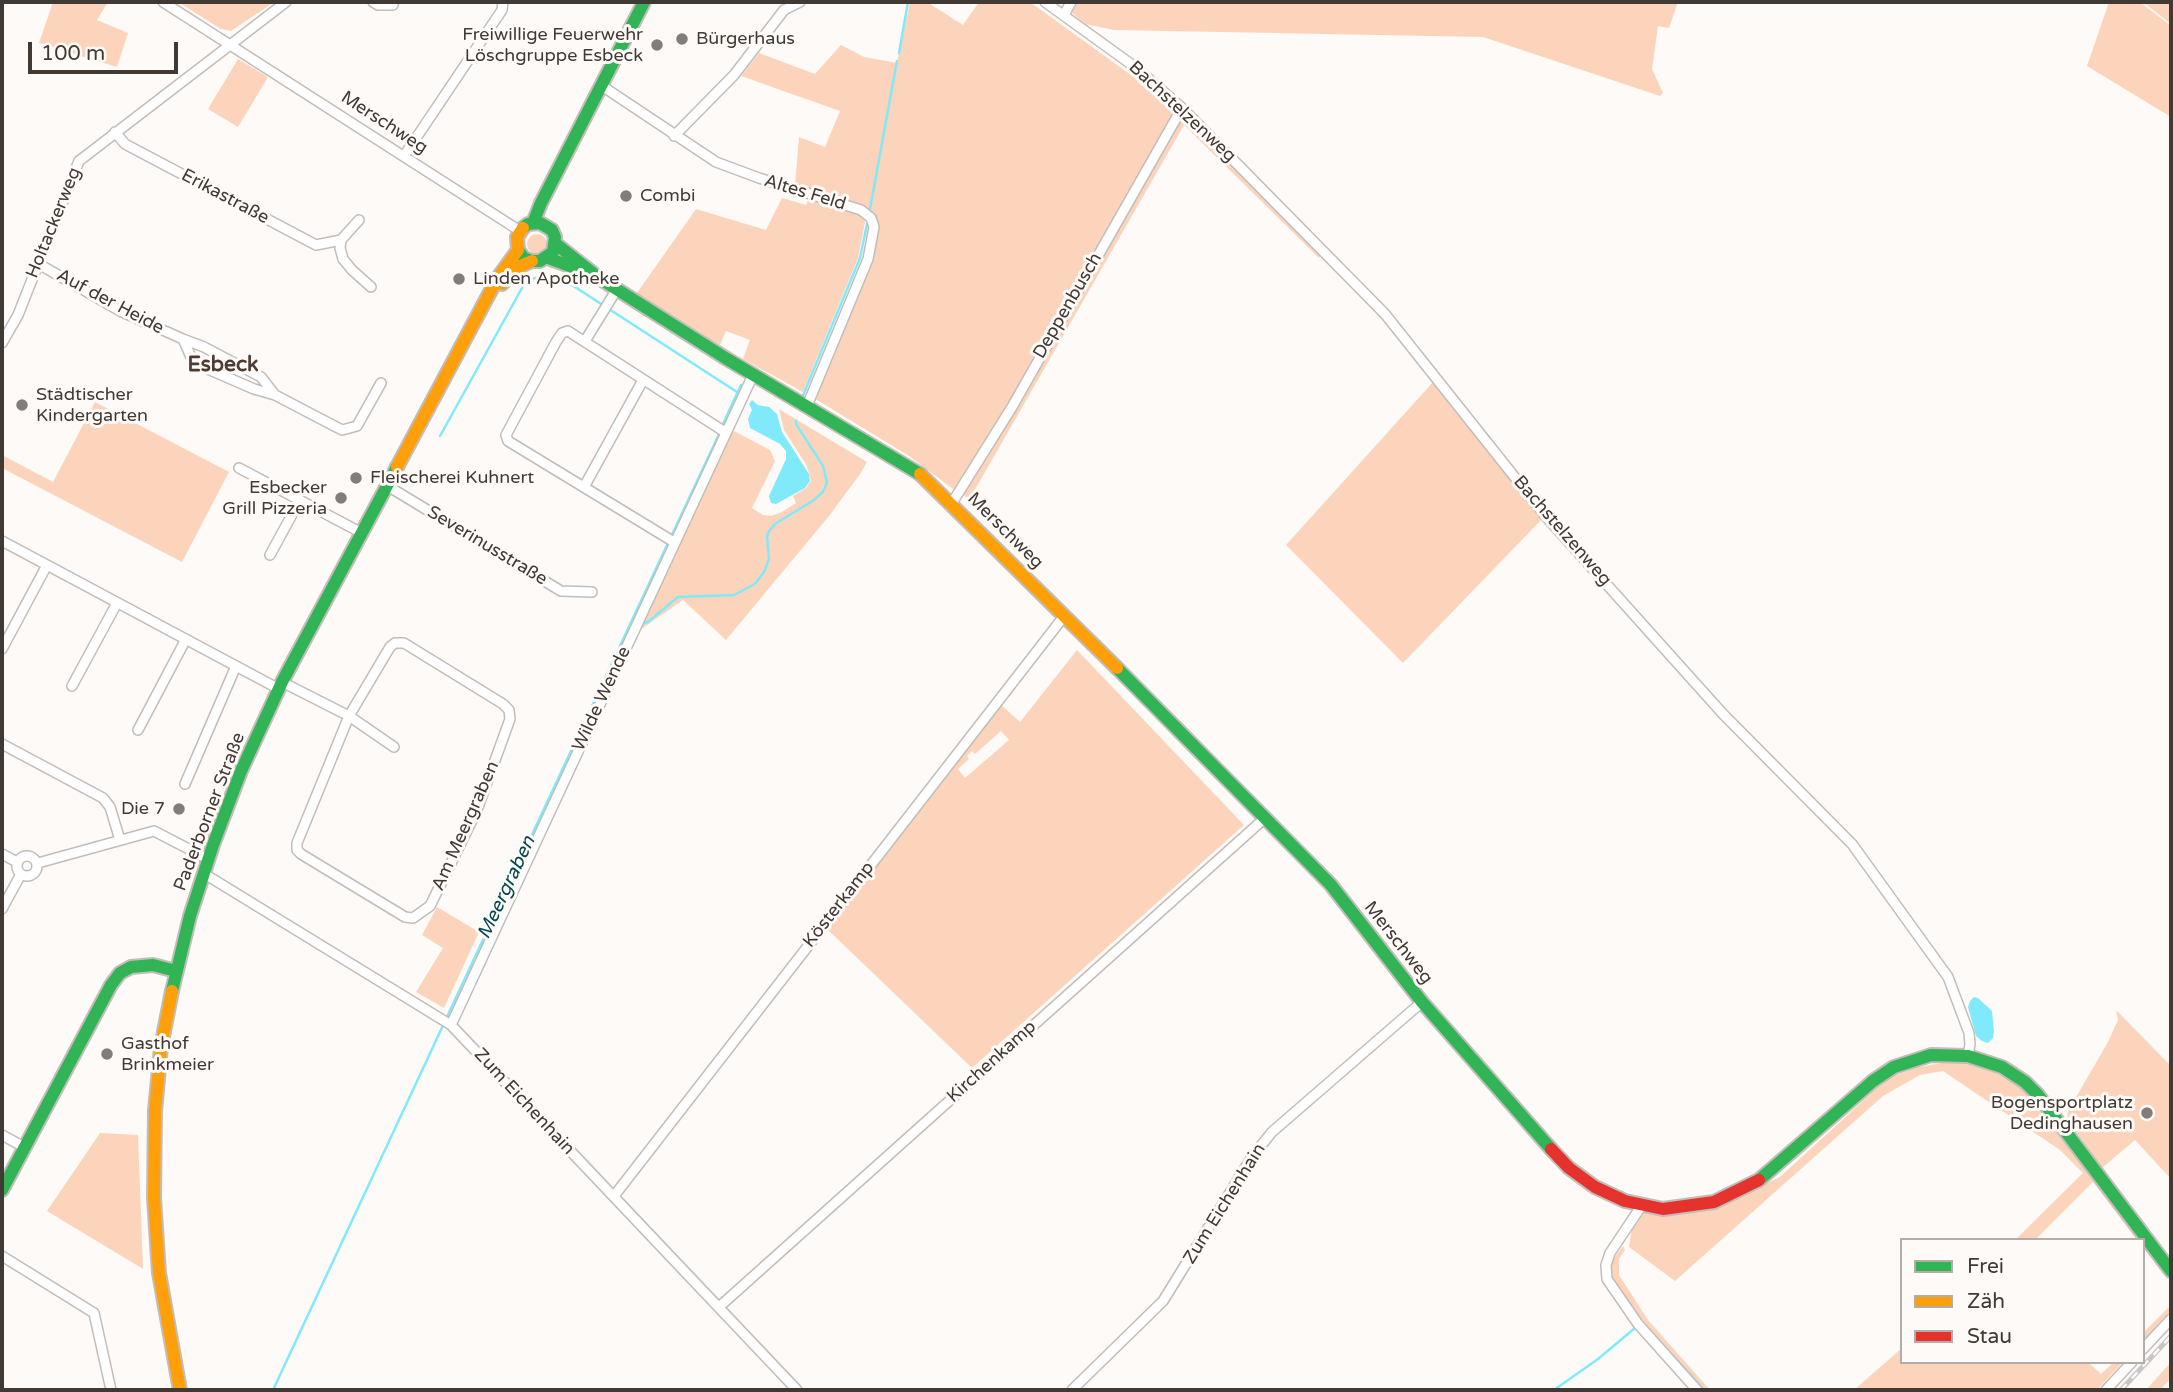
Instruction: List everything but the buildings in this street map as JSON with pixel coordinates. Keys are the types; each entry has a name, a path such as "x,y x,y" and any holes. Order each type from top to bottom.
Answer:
{"street":[{"name":"Merschweg","path":"163,2 520,231"},
{"name":"Holtackerweg","path":"2,343 18,315 79,161 286,2"},
{"path":"373,2 378,5 393,5"},
{"path":"404,156 502,10 503,2"},
{"path":"520,231 533,223 643,2"},
{"path":"674,136 734,75 784,10 800,2"},
{"name":"Bachstelzenweg","path":"1045,2 1135,67 1182,108 1385,314 1548,519 1724,714 1852,844 1948,977 1969,1033 1968,1056"},
{"path":"1064,15 1071,2"},
{"name":"Altes Feld","path":"603,86 716,162 861,210 871,218 874,227 868,259 807,406"},
{"name":"Deppenbusch","path":"952,503 1012,407 1182,108"},
{"name":"Erikastraße","path":"115,132 125,144 316,245 341,240"},
{"path":"547,225 549,202 557,173"},
{"path":"359,220 341,240 340,248 343,259 352,271 371,287"},
{"path":"533,223 547,225 552,230 556,244 548,258"},
{"name":"Paderborner Straße","path":"180,1390 159,1273 154,1198 157,1085 161,1047 176,971 203,873 242,771 280,685 497,279 518,250 516,244 520,231"},
{"name":"Merschweg","path":"556,244 599,278 922,475 1065,615 1331,885 1422,1002 1569,1168 1602,1191 1642,1205 1663,1209 1714,1202 1729,1196 1774,1168 1873,1081 1894,1067 1931,1055 1968,1056 1991,1062 2008,1071 2038,1095 2171,1271"},
{"path":"518,250 532,261"},
{"name":"Merschweg","path":"548,258 599,278"},
{"name":"Paderborner Straße","path":"489,296 516,268 548,258"},
{"name":"Auf der Heide","path":"37,263 122,312 204,347 261,377 275,395"},
{"path":"585,341 617,289"},
{"path":"674,542 508,440 506,435 562,333 568,331 725,432"},
{"name":"Auf der Heide","path":"183,339 191,357 201,366 275,395 342,430 357,426 382,383"},
{"name":"Wilde Wende","path":"451,1024 753,374"},
{"path":"584,487 643,380"},
{"path":"239,468 360,532"},
{"name":"Severinusstraße","path":"386,485 561,591 592,592"},
{"path":"270,555 299,500"},
{"path":"2,541 236,666 349,716 394,747"},
{"path":"2,649 47,565"},
{"path":"72,687 117,603"},
{"name":"Kösterkamp","path":"614,1196 1065,615"},
{"path":"138,730 186,639"},
{"name":"Am Meergraben","path":"395,643 404,643 411,647 509,710 510,719 477,810 430,906 413,918 405,917 298,850 297,843 349,716 395,643"},
{"path":"185,784 236,666"},
{"path":"2,744 103,798 110,807 120,840"},
{"name":"Kirchenkamp","path":"719,1307 1265,818"},
{"path":"38,863 154,831 208,859"},
{"path":"2,853 17,862"},
{"path":"29,855 38,863 34,874 28,876 17,869 17,862 23,856 29,855"},
{"name":"Zum Eichenhain","path":"203,873 451,1024 797,1390"},
{"path":"2,909 21,874"},
{"path":"2,1190 111,985 120,973 131,967 153,965 176,971"},
{"name":"Zum Eichenhain","path":"1072,1390 1163,1301 1252,1157 1272,1132 1422,1002"},
{"path":"2,1135 24,1147"},
{"path":"1642,1205 1610,1253 1606,1265 1607,1279 1638,1324 1697,1390"},
{"path":"2,1256 94,1314 111,1390"},
{"path":"2145,1347 2171,1318"},
{"path":"2106,1390 2130,1364"}],"shaded area":[{"path":"53,2 108,2 97,20 128,33 117,67 39,43"},
{"path":"178,2 274,2 231,31 221,29"},
{"path":"910,2 927,2 963,25 979,2 1030,2 1131,75 1173,113 1007,405 959,485 953,489 909,456 814,398 877,226 873,213 862,205 795,186 799,137 825,147 840,111 741,76 759,53 815,74 841,45 864,57 897,63"},
{"path":"1075,2 1678,2 1669,28 1658,26 1652,69 1663,93 1660,96 1483,37 1114,30 1085,24 1072,13 1071,8"},
{"path":"2109,2 2140,2 2171,26 2171,117 2087,66"},
{"path":"2143,2 2171,2 2171,24"},
{"path":"238,59 268,77 238,127 208,109"},
{"path":"1182,120 1189,120 1322,254 1319,258 1184,125 969,500 963,494 1177,124"},
{"path":"810,196 859,212 865,223 858,258 803,392 743,359 750,340 726,331 720,345 637,293 696,209 766,230 782,198 806,205"},
{"path":"537,234 544,237 547,244 544,251 537,254 530,251 527,244 530,237"},
{"path":"1434,381 1545,516 1403,663 1286,545"},
{"path":"95,402 229,472 182,562 2,468 2,455 53,482"},
{"path":"779,409 867,462 860,474 829,516 726,640 683,600 637,632 732,430 770,450 775,461 752,508 763,515 771,516 782,512 796,503 793,496 806,488 811,481 807,466 784,430"},
{"path":"1077,650 1244,825 972,1068 826,928 1000,704 1020,722","holes":["1001,731 1009,740 965,778 958,769 969,759 967,756 972,751 975,754"]},
{"path":"437,907 479,932 444,1008 416,992 443,948 422,935"},
{"path":"2116,1010 2171,1066 2171,1179 2135,1140 2102,1168 2067,1119 2068,1111 2118,1020"},
{"path":"1965,1063 1991,1070 2020,1087 2043,1111 2139,1238 2135,1238 2093,1182 2037,1238 2017,1238 2083,1173 2060,1150 1943,1071 1920,1075 1883,1096 1675,1281 1629,1247 1632,1227 1642,1211 1717,1207 1780,1177 1877,1088 1897,1075 1919,1067"},
{"path":"100,1133 138,1135 143,1269 47,1211"},
{"path":"1623,1246 1625,1250 1619,1259 1619,1275 1648,1320 1710,1390 1703,1390 1645,1325 1612,1277 1610,1264"},
{"path":"2171,1305 2171,1311 2145,1339 2145,1331"},
{"path":"1900,1350 1900,1364 2090,1364 2101,1374 2112,1364 2121,1364 2097,1390 1854,1390"},
{"path":"2171,1362 2171,1378 2160,1390 2146,1390"}],"water":[{"path":"752,400 758,405 769,407 777,414 782,432 809,474 810,481 805,488 776,504 771,503 769,496 786,459 786,451 780,444 750,428 748,419 752,410 749,404"},
{"path":"1974,997 1992,1011 1994,1032 1988,1043 1976,1036 1968,1007"}],"waterway":[{"path":"899,53 908,2"},
{"path":"870,209 897,61"},
{"path":"802,398 860,258 867,224"},
{"path":"440,436 527,279 558,276 737,392"},
{"name":"Meergraben","path":"722,426 741,385"},
{"path":"640,624 648,622 678,597 734,595 755,584 769,559 769,531 775,524 814,500 823,492 827,482 823,466 796,421"},
{"name":"Meergraben","path":"671,537 720,432"},
{"name":"Meergraben","path":"273,1390 668,543"},
{"path":"1642,1322 1704,1390"},
{"path":"1554,1390 1598,1359 1635,1328"}],"railway":[{"path":"2121,1390 2171,1336"}],"traffic: fast":[{"path":"533,223 644,2"},
{"path":"518,250 524,258 532,261 540,261 553,252 555,237 552,230 540,223 528,224 523,228"},
{"path":"556,244 599,278 727,359 920,474"},
{"path":"548,258 583,271"},
{"path":"172,991 190,916 241,771 282,682 397,467"},
{"path":"1117,668 1331,885 1422,1002 1551,1149"},
{"path":"2,1190 111,985 120,973 131,967 153,965 176,971"},
{"path":"1759,1180 1873,1081 1894,1067 1931,1055 1968,1056 2002,1067 2025,1082 2038,1095 2171,1271"}],"traffic: slow":[{"path":"397,467 497,279 518,250 517,237 523,228"},
{"path":"502,284 516,268 532,261"},
{"path":"920,474 1117,668"},
{"path":"172,991 161,1047 155,1111 154,1198 159,1273 180,1390"}],"traffic: jam":[{"path":"1551,1149 1569,1168 1595,1187 1625,1201 1663,1209 1714,1202 1759,1180"}],"place":[{"name":"Bürgerhaus","path":"682,39"},
{"name":"Freiwillige Feuerwehr Löschgruppe Esbeck","path":"657,45"},
{"name":"Combi","path":"626,196"},
{"name":"Linden Apotheke","path":"459,279"},
{"name":"Städtischer Kindergarten","path":"22,405"},
{"name":"Fleischerei Kuhnert","path":"356,478"},
{"name":"Esbecker Grill Pizzeria","path":"341,498"},
{"name":"Die 7","path":"179,809"},
{"name":"Gasthof Brinkmeier","path":"107,1054"},
{"name":"Bogensportplatz Dedinghausen","path":"2147,1113"}],"district":[{"name":"Esbeck","path":"223,365"}]}
